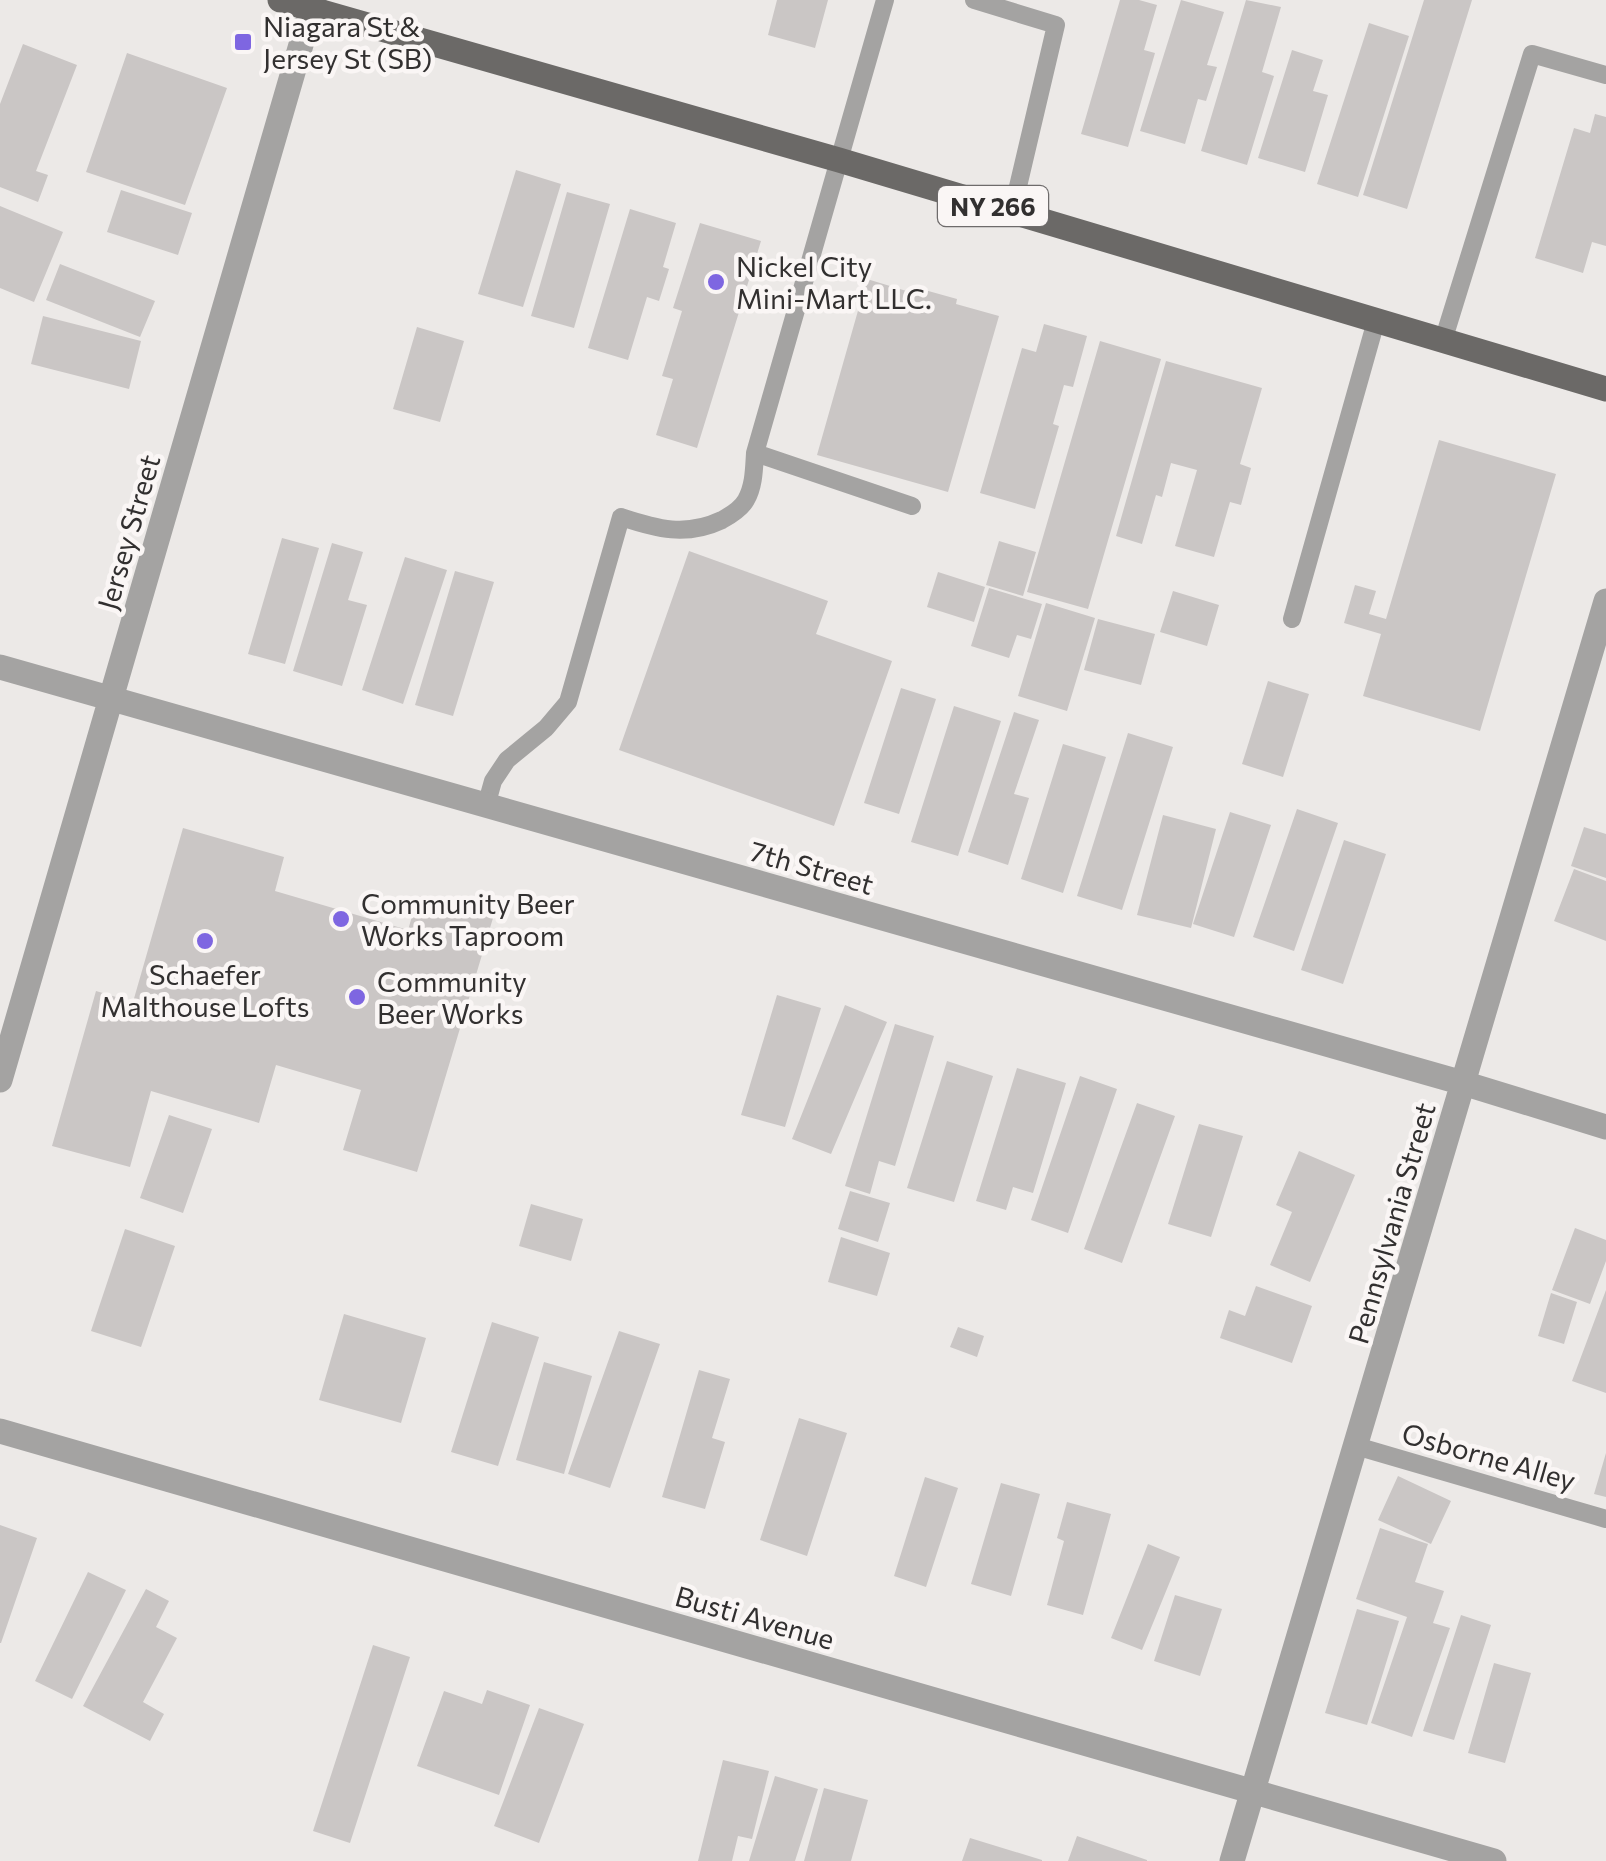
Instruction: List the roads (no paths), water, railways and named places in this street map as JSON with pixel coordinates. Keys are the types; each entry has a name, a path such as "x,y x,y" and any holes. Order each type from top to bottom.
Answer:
{"main road":[{"name":"NY 266","path":"280,0 313,5 1606,390"}],"street":[{"name":"Jersey Street","path":"0,1080 313,5"},
{"name":"Pennsylvania Street","path":"1232,1861 1606,601"},
{"name":"7th Street","path":"0,668 1463,1083 1606,1127"},
{"name":"Busti Avenue","path":"0,1432 1494,1861"}],"lane":[{"path":"486,806 494,780 507,760 546,728 568,702 622,518 682,532 732,515 745,503 755,453 885,0"},
{"path":"974,0 1056,25 1012,212"},
{"path":"1443,341 1532,54 1606,75"},
{"path":"1292,619 1376,321"},
{"path":"755,453 912,506"},
{"name":"Osborne Alley","path":"1356,1446 1606,1519"}],"place":[{"name":"Niagara St & Jersey St (SB)","path":"243,42"},
{"name":"Nickel City Mini-Mart LLC.","path":"716,282"},
{"name":"Community Beer Works Taproom","path":"341,919"},
{"name":"Schaefer Malthouse Lofts","path":"205,941"},
{"name":"Community Beer Works","path":"357,997"}]}
